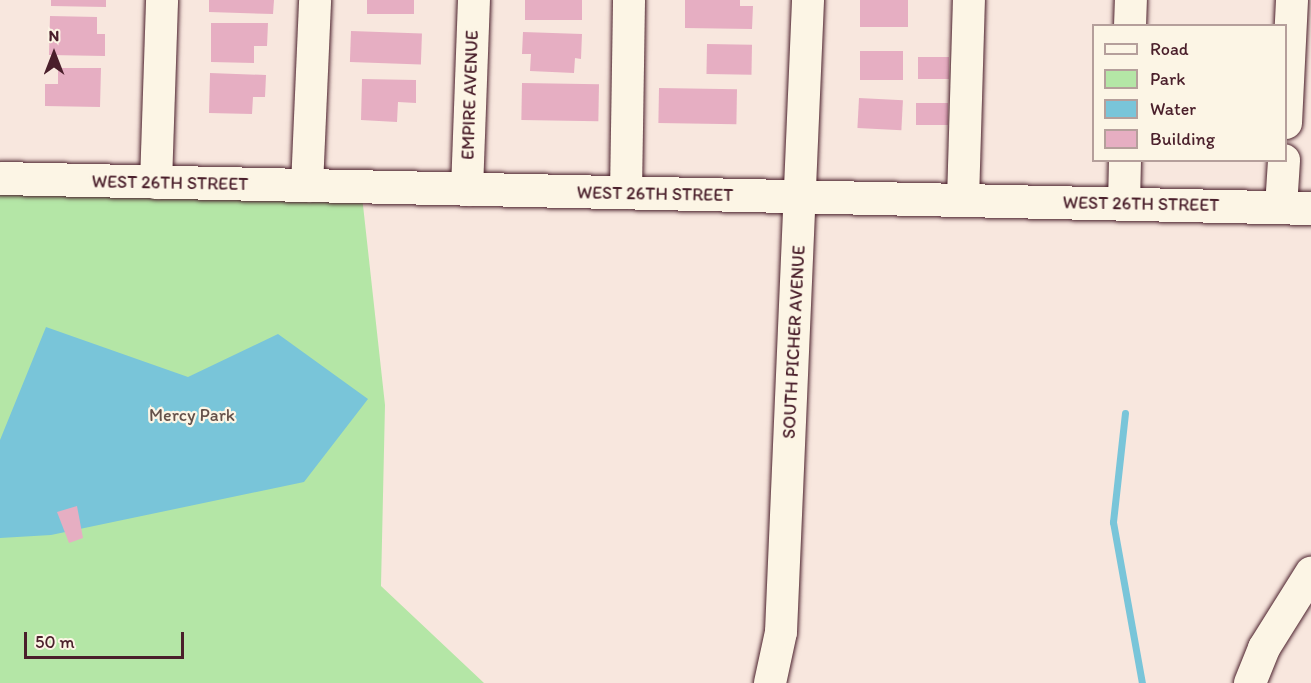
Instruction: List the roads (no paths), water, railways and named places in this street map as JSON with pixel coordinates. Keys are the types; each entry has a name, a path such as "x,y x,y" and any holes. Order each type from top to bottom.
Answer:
{"main road":[{"name":"WEST 26TH STREET","path":"0,178 1296,207"}],"street":[{"path":"156,183 162,0"},
{"path":"307,186 315,0"},
{"name":"EMPIRE AVENUE","path":"467,190 474,0"},
{"path":"626,193 629,0"},
{"name":"SOUTH PICHER AVENUE","path":"770,683 781,632 801,197 807,0"},
{"path":"963,200 969,0"},
{"path":"1130,24 1131,0"},
{"path":"1287,102 1292,0"},
{"path":"1124,204 1125,162"},
{"path":"1285,162 1296,207"},
{"path":"1250,683 1269,639 1311,573"}],"water":[{"path":"46,327 188,377 278,334 368,399 304,482 51,535 0,538 0,440"}],"waterway":[{"path":"1125,413 1113,522 1142,683"}],"park label":[{"name":"Mercy Park","path":"192,415"}]}
